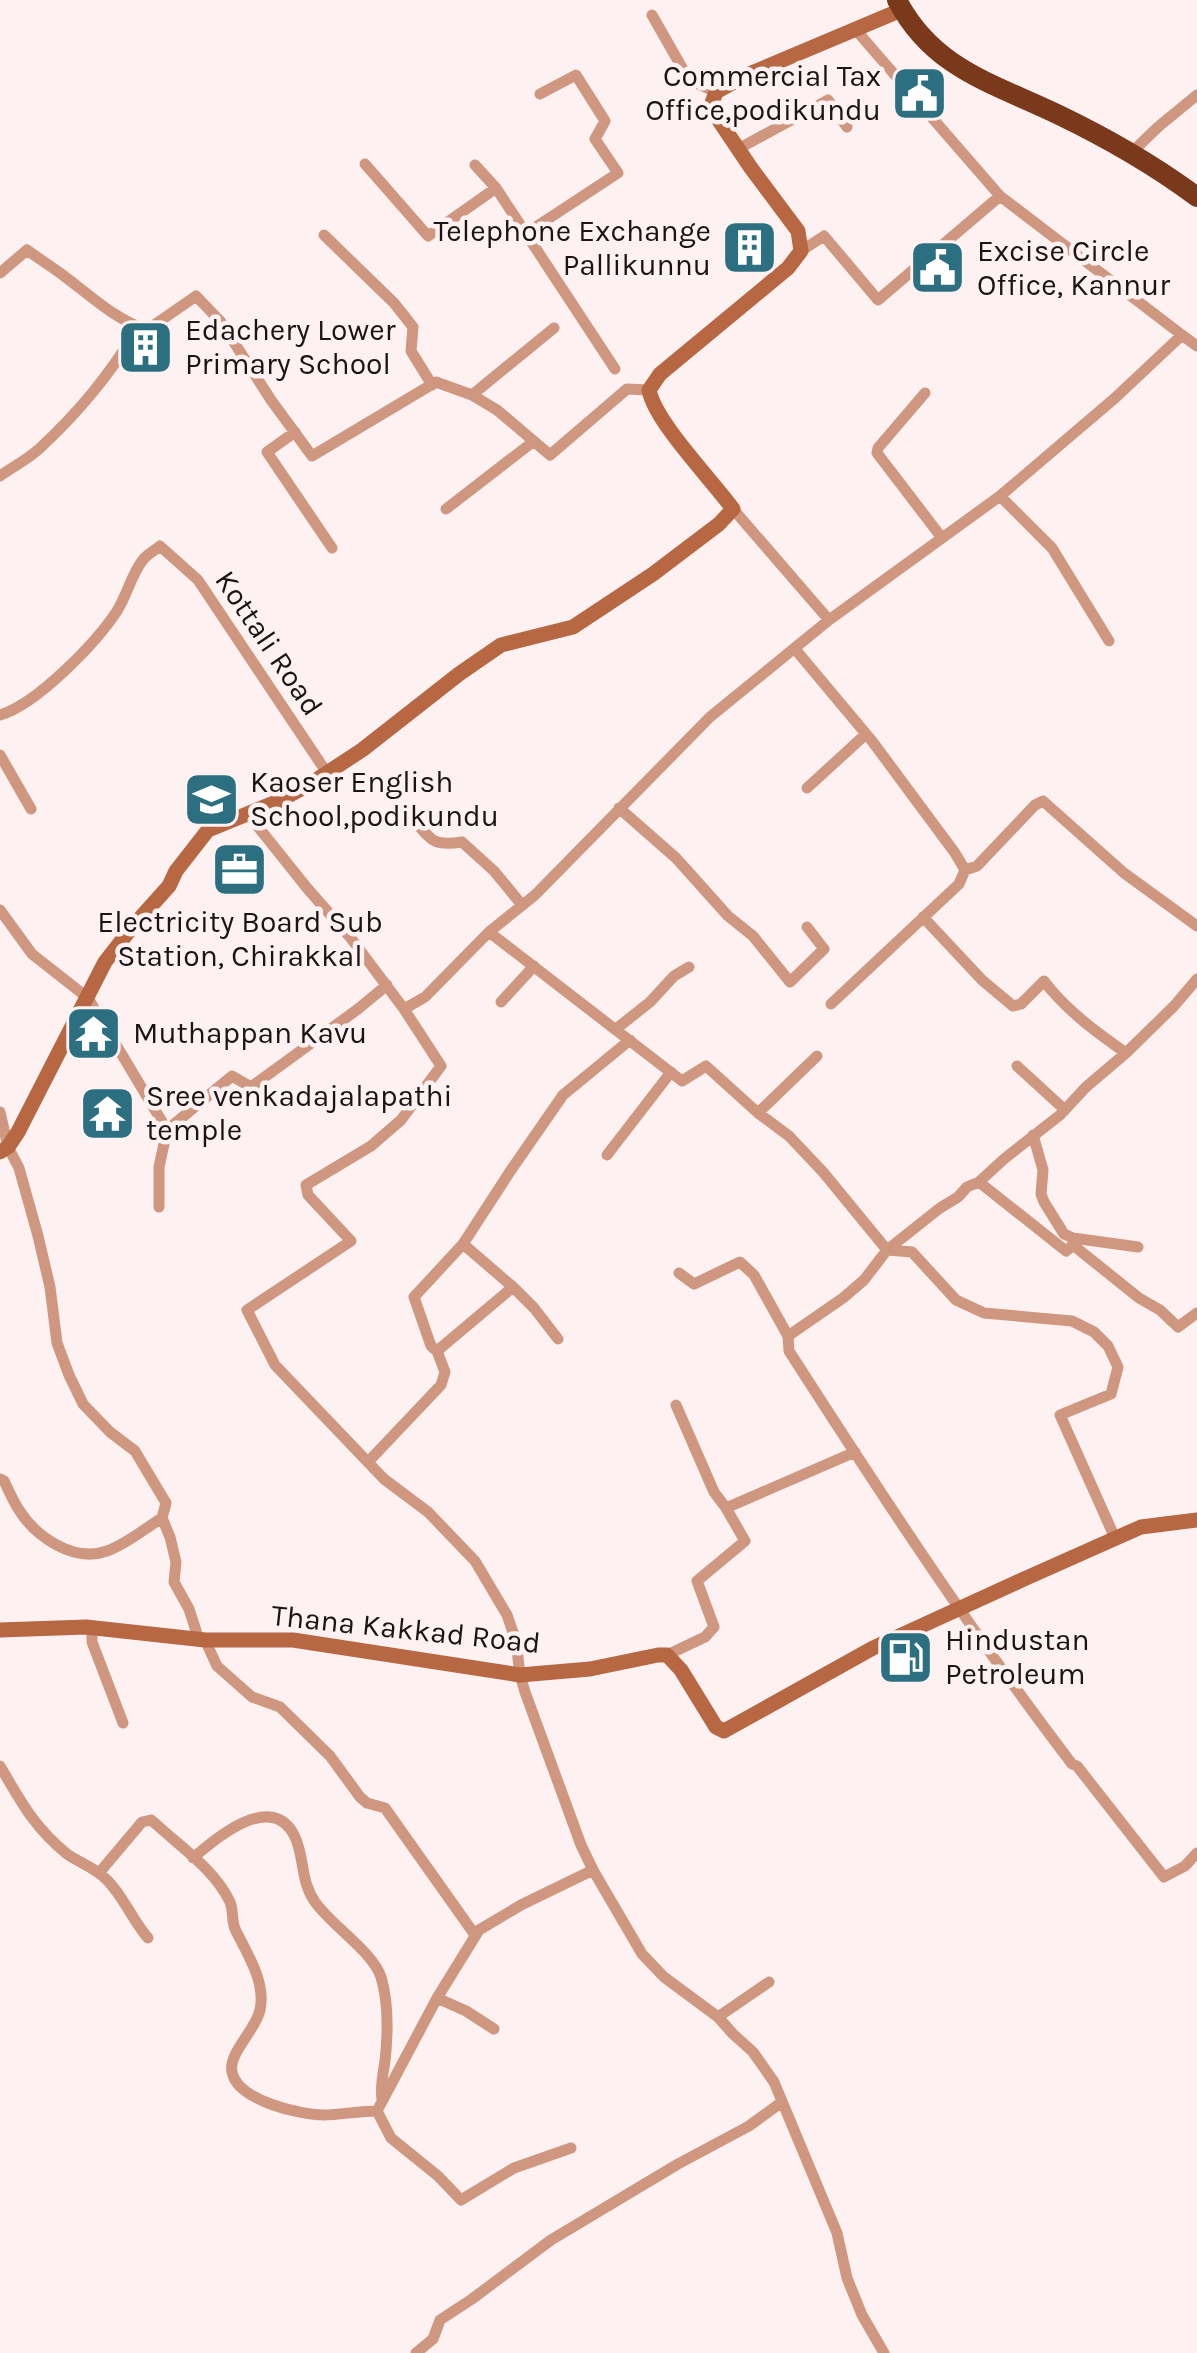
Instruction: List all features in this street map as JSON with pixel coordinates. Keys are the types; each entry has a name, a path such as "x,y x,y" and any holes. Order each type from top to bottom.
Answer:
{"highway":[{"path":"898,6 914,40 954,76 1111,150 1130,154 1197,197"}],"main road":[{"path":"4,1150 18,1132 105,962 170,886 176,871 208,830 279,801 327,773 502,644 573,627 653,574 719,524 733,508 663,420 649,390 660,374 788,268 801,251 798,231 738,149 712,103 716,92 748,75 855,30 898,6"},
{"path":"667,1655 682,1670 716,1727 724,1730 873,1648 1116,1538 1141,1527 1197,1520"},
{"name":"Thana Kakkad Road","path":"0,1630 92,1628 202,1640 293,1640 520,1675 667,1655"}],"street":[{"path":"652,15 690,80 716,92"},
{"path":"855,30 1000,196 1197,346"},
{"path":"525,234 618,173 595,139 605,121 576,75 540,94"},
{"path":"1130,154 1197,95"},
{"path":"738,149 828,100 848,127"},
{"path":"365,164 428,236 496,188"},
{"path":"476,165 496,188 615,369"},
{"path":"801,251 824,236 878,300 1000,196"},
{"path":"324,235 394,303 413,327 411,351 432,384"},
{"path":"0,273 26,250 99,305 147,330 196,296 222,322 312,456 436,382 472,395 497,410 550,455 627,389 649,390"},
{"path":"0,476 37,451 86,403 112,371 139,327"},
{"path":"472,395 554,328"},
{"path":"404,1009 424,997 522,905 710,717 829,620 1000,496 1182,335"},
{"path":"925,393 877,453 942,538"},
{"path":"294,432 267,452 332,548"},
{"path":"446,509 534,441"},
{"path":"1000,496 1052,548 1109,642"},
{"path":"733,508 829,620"},
{"name":"Kottali Road","path":"0,715 41,690 89,646 118,610 143,559 160,546 198,580 327,773"},
{"path":"795,649 866,734 965,870"},
{"path":"807,788 866,734"},
{"path":"0,755 31,809"},
{"path":"831,1004 958,884 965,870 978,866 1043,801 1124,873 1197,926"},
{"path":"619,808 676,858 728,916 753,936 790,982 824,949 807,927"},
{"path":"247,813 350,936 440,1066 400,1120 371,1146 306,1185 308,1195 351,1242 247,1310 276,1366 384,1479 428,1512 475,1561 508,1615 520,1675 593,1870 642,1954 664,1977 718,2017 762,2064 837,2233 854,2297 884,2353"},
{"path":"415,822 441,845 462,842 494,871 522,905"},
{"path":"0,910 32,954 88,998 167,1130"},
{"path":"923,917 1012,1006 1021,1004 1044,981 1092,1029 1126,1053"},
{"path":"490,932 682,1081 706,1066 790,1136 886,1250 912,1252 956,1300 984,1313 1072,1322 1094,1332 1108,1346 1118,1367 1111,1394 1060,1415 1116,1538"},
{"path":"501,1002 534,966"},
{"path":"616,1029 689,967"},
{"path":"788,1336 864,1280 886,1250 1050,1124 1174,1006 1197,979"},
{"path":"160,1207 159,1167 167,1130 232,1076 251,1087 387,985"},
{"path":"368,1462 440,1385 445,1372 431,1346 414,1297 463,1244 563,1096 630,1040"},
{"path":"758,1113 817,1056"},
{"path":"1017,1066 1064,1110"},
{"path":"607,1154 671,1072"},
{"path":"0,1112 4,1150 18,1168 38,1236 57,1343 69,1375 84,1404 110,1432 136,1451 166,1502 162,1518 176,1562 174,1582 217,1666 252,1697 280,1707 320,1745 360,1797 385,1808 476,1935"},
{"path":"1033,1134 1043,1170 1041,1194 1064,1234 1138,1247"},
{"path":"979,1182 1066,1251 1073,1245 1178,1327 1197,1313"},
{"path":"463,1244 534,1308 558,1339"},
{"path":"679,1273 694,1284 740,1262 754,1275 788,1336 789,1351 1026,1704 1164,1877 1191,1869 1197,1853"},
{"path":"437,1351 512,1287"},
{"path":"667,1655 705,1638 714,1627 697,1581 744,1541 714,1492 676,1406"},
{"path":"726,1508 855,1452"},
{"path":"0,1479 36,1531 81,1554 103,1553 162,1518"},
{"path":"92,1628 92,1642 123,1723"},
{"path":"0,1766 39,1827 69,1855 107,1879 148,1938"},
{"path":"193,1858 216,1838 259,1816 280,1820 294,1834 303,1877 315,1902 373,1962 380,1975 387,2036 379,2106 391,2138 461,2200 514,2168 572,2148"},
{"path":"99,1873 129,1836 148,1820 157,1824 216,1881 231,1906 234,1926 250,1958 259,1987 260,2012 234,2060 232,2071 240,2086 262,2101 307,2114 328,2116 379,2106"},
{"path":"379,2106 479,1930 593,1870"},
{"path":"718,2017 769,1982"},
{"path":"437,1998 494,2029"},
{"path":"416,2353 433,2339 440,2320 551,2240 748,2126 782,2102"}],"place":[{"name":"Commercial Tax Office,podikundu","path":"920,93"},
{"name":"Telephone Exchange Pallikunnu","path":"750,248"},
{"name":"Excise Circle Office, Kannur","path":"938,268"},
{"name":"Edachery Lower Primary School","path":"146,347"},
{"name":"Kaoser English School,podikundu","path":"211,799"},
{"name":"Electricity Board Sub Station, Chirakkal","path":"240,870"},
{"name":"Muthappan Kavu","path":"94,1033"},
{"name":"Sree venkadajalapathi temple","path":"107,1113"},
{"name":"Hindustan Petroleum","path":"906,1657"}]}
